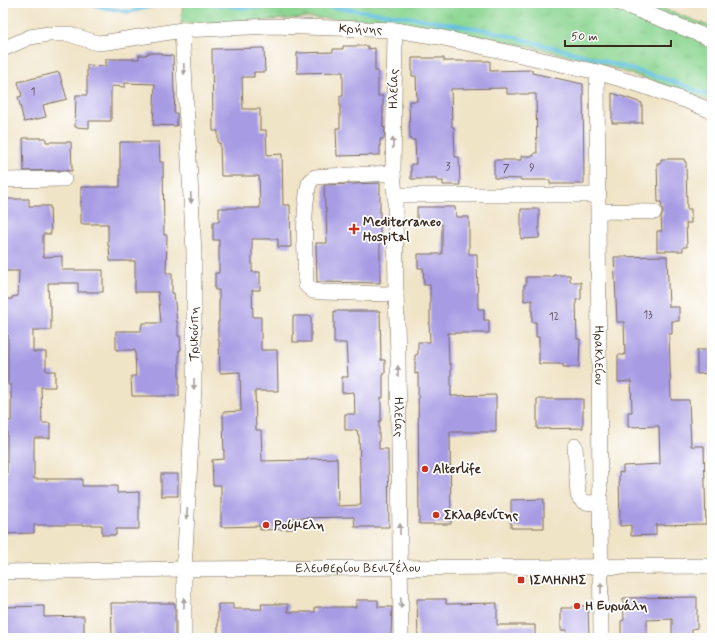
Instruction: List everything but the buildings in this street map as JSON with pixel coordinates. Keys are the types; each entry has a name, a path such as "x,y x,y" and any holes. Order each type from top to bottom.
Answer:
{"street":[{"path":"620,3 712,39"},
{"name":"Κρήνης","path":"3,49 30,37 49,34 69,34 97,43 182,30 273,26 395,30 439,37 597,72 687,101 712,112"},
{"name":"Τρικούπη","path":"182,30 194,253 194,388 184,569 184,638"},
{"name":"Ηλείας","path":"395,30 393,173 395,195 398,355 401,638"},
{"name":"Ηρακλείου","path":"597,72 601,638"},
{"path":"393,173 315,177 308,183 305,222 305,265 306,285 313,291 386,294 396,293"},
{"path":"3,180 64,180"},
{"path":"395,195 599,195"},
{"path":"599,211 654,212"},
{"path":"575,446 579,499 586,503 600,502"},
{"name":"Ελευθερίου Βενιζέλου","path":"3,572 184,569 712,566"}],"green space":[{"path":"183,3 648,3 712,27 712,102 617,69 518,44 418,27 368,21 294,18 181,23"}],"waterway":[{"path":"90,3 129,12 163,3"},
{"path":"209,3 244,8 289,5 330,7 409,17 491,31 590,57 675,82 712,97"}],"place":[{"name":"Mediterraneo Hospital","path":"354,229"},
{"name":"Alterlife","path":"425,469"},
{"name":"Σκλαβενίτης","path":"436,515"},
{"name":"Ρούμελη","path":"266,525"},
{"name":"ΙΣΜΗΝΗΣ","path":"521,580"},
{"name":"Η Ευρυάλη","path":"577,606"}]}
